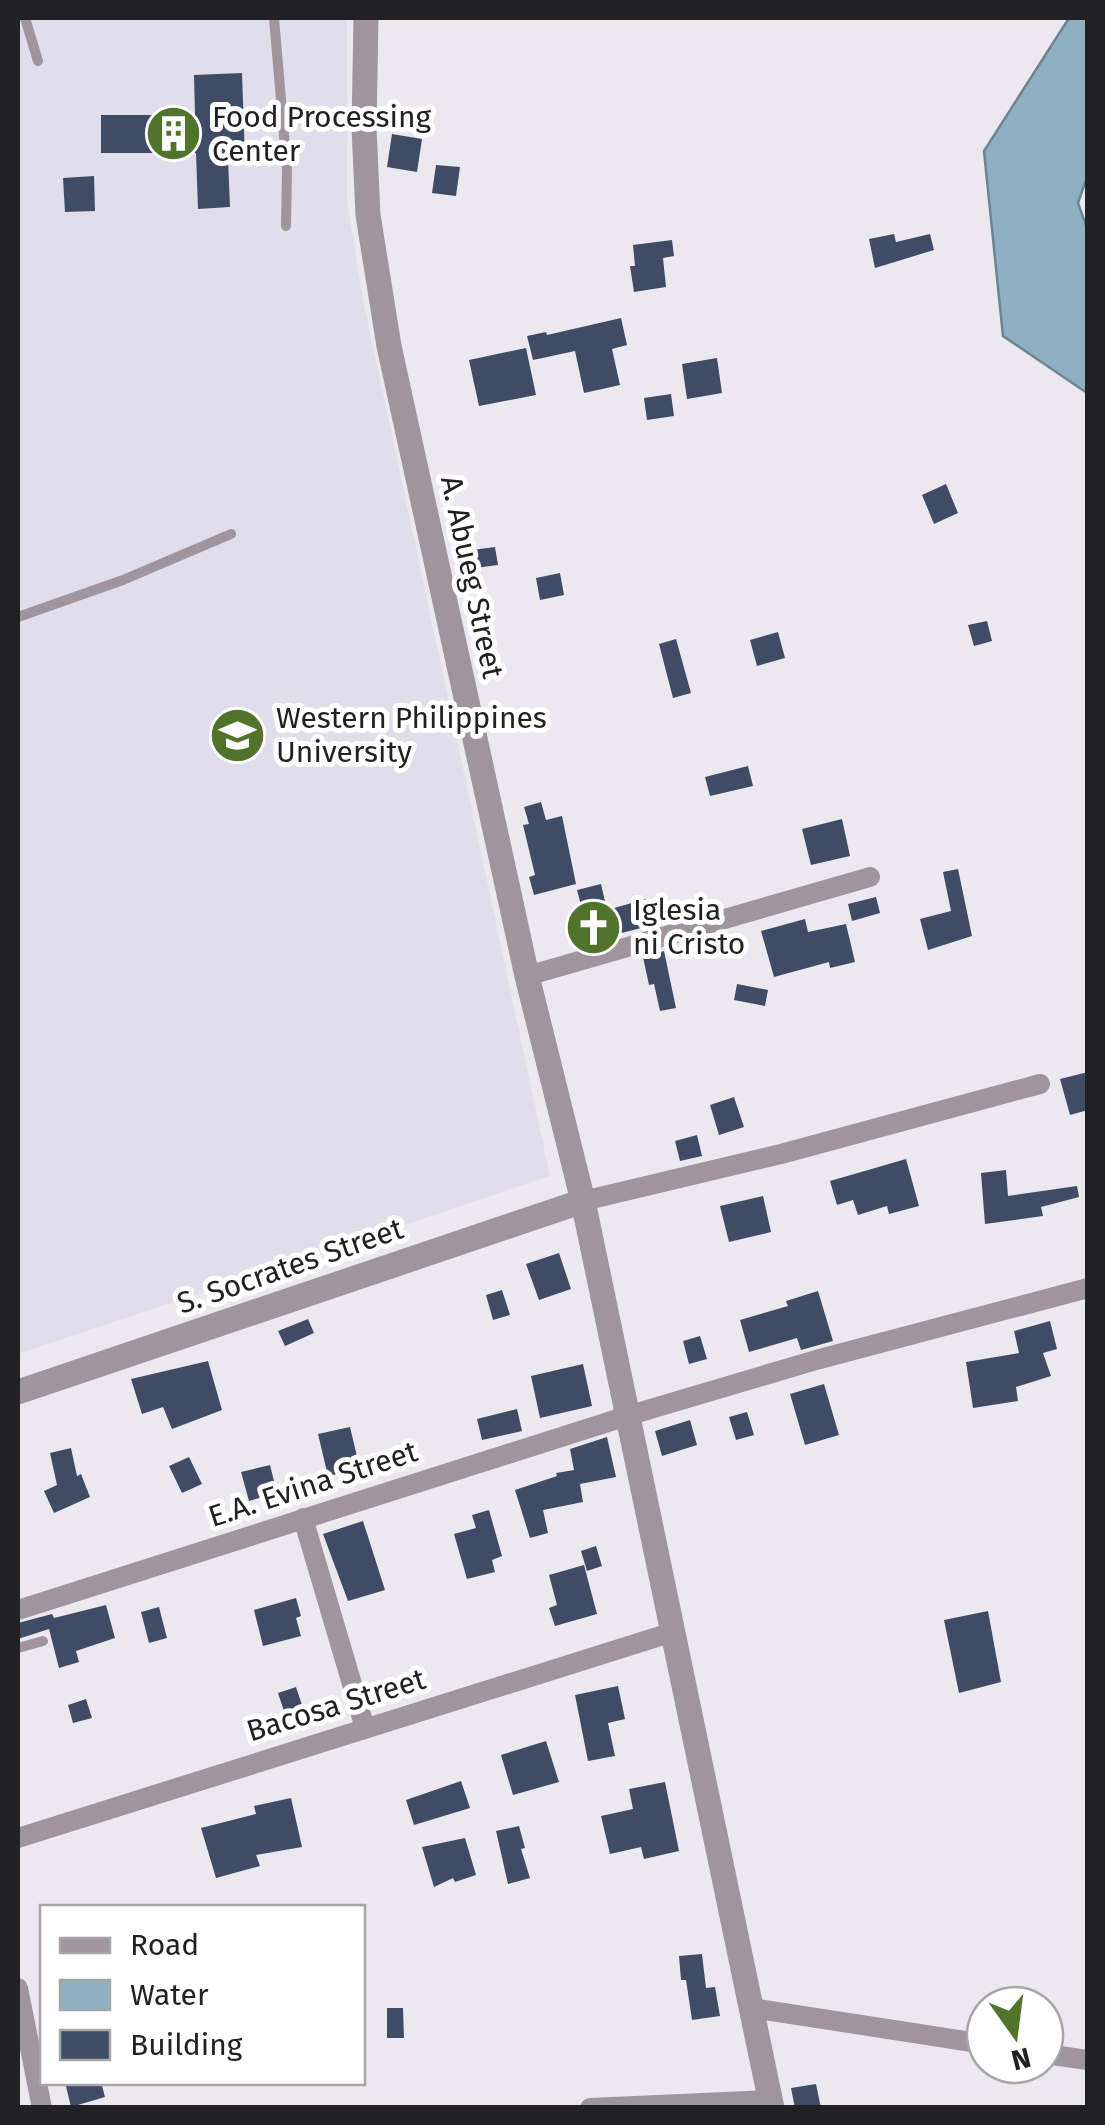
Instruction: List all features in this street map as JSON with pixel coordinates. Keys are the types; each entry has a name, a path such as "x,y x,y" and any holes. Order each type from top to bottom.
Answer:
{"street":[{"name":"A. Abueg Street","path":"366,18 364,128 371,241 389,346 526,976 583,1201 771,2104"},
{"path":"526,976 870,877"},
{"path":"583,1201 781,1154 1040,1084"},
{"name":"S. Socrates Street","path":"18,1392 583,1201"},
{"name":"E.A. Evina Street","path":"18,1610 627,1416 816,1360 1088,1288"},
{"path":"302,1518 365,1728"},
{"name":"Bacosa Street","path":"18,1838 673,1632"},
{"path":"18,1988 42,2108"},
{"path":"752,2008 965,2041"},
{"path":"590,2108 771,2104"}],"lane":[{"path":"26,18 38,61"},
{"path":"274,18 287,170 286,226"},
{"path":"18,617 123,580 231,534"},
{"path":"18,1648 43,1641"}],"shaded area":[{"name":"Western Philippines University","path":"18,18 347,18 347,200 362,295 550,1176 18,1354"}],"water":[{"path":"1069,18 1087,18 1088,174 1078,203 1088,231 1087,393 1003,336 984,151"}],"building":[{"name":"Food Processing Center","path":"242,73 245,159 228,159 230,207 198,209 196,153 101,153 101,115 195,115 194,75"},
{"path":"392,134 422,139 417,172 387,167"},
{"path":"436,165 460,167 456,196 432,193"},
{"path":"94,176 95,211 65,212 63,178"},
{"path":"894,234 896,242 930,234 934,250 875,268 869,239"},
{"path":"672,240 674,256 663,258 666,287 634,292 630,266 635,266 633,245"},
{"path":"621,318 627,345 612,349 620,385 584,393 575,351 533,360 527,336"},
{"path":"526,348 536,395 479,406 469,360"},
{"path":"717,358 722,393 687,399 682,364"},
{"path":"671,394 674,416 647,420 644,398"},
{"path":"946,484 958,513 934,524 922,495"},
{"path":"495,547 498,565 475,568 472,550"},
{"path":"560,573 564,595 540,600 536,578"},
{"path":"987,621 992,641 974,646 968,625"},
{"path":"778,632 785,658 757,666 750,640"},
{"path":"676,639 691,693 673,698 659,644"},
{"path":"748,766 753,786 710,796 705,777"},
{"path":"541,802 546,820 562,816 576,884 534,895 529,877 535,875 523,825 529,824 524,807"},
{"path":"842,819 850,856 811,865 802,829"},
{"path":"958,869 972,936 928,950 920,919 951,911 943,872"},
{"path":"601,884 607,910 646,899 653,925 578,944 571,921 584,917 577,890"},
{"path":"876,897 880,913 852,921 848,904"},
{"path":"805,919 808,932 846,924 855,962 830,968 829,962 774,977 761,931"},
{"path":"664,951 676,1008 660,1011 643,957"},
{"path":"737,984 768,990 765,1006 734,1000"},
{"path":"1088,1072 1088,1110 1070,1115 1060,1079"},
{"path":"734,1097 744,1127 719,1135 710,1105"},
{"path":"697,1135 702,1156 680,1161 675,1141"},
{"path":"906,1159 919,1206 889,1214 887,1206 858,1215 853,1200 837,1205 830,1181"},
{"path":"1006,1170 1008,1196 1077,1186 1079,1197 1041,1207 1043,1216 985,1224 981,1173"},
{"path":"763,1196 771,1232 729,1242 720,1206"},
{"path":"559,1253 571,1289 539,1300 526,1264"},
{"path":"502,1290 510,1315 493,1320 486,1295"},
{"path":"818,1291 833,1341 801,1350 797,1338 749,1352 740,1320 788,1306 786,1301"},
{"path":"308,1319 314,1333 285,1346 278,1331"},
{"path":"1050,1321 1057,1349 1043,1353 1051,1376 1016,1387 1018,1401 973,1408 966,1362 1019,1353 1014,1331"},
{"path":"700,1336 707,1359 689,1364 683,1341"},
{"path":"208,1361 222,1410 172,1429 163,1407 142,1414 131,1379"},
{"path":"583,1364 592,1406 540,1418 531,1376"},
{"path":"824,1384 839,1435 805,1445 790,1394"},
{"path":"517,1409 522,1431 482,1440 477,1419"},
{"path":"747,1412 754,1435 736,1440 729,1417"},
{"path":"690,1420 697,1445 662,1456 655,1431"},
{"path":"350,1427 360,1469 328,1476 318,1434"},
{"path":"607,1437 616,1477 580,1484 583,1502 543,1510 548,1533 530,1538 515,1490 574,1470 570,1449"},
{"path":"71,1448 77,1476 81,1474 90,1497 54,1513 44,1491 57,1485 50,1453"},
{"path":"189,1457 202,1484 182,1493 169,1466"},
{"path":"270,1465 277,1493 249,1501 241,1472"},
{"path":"489,1510 502,1556 492,1560 495,1572 467,1579 454,1534 476,1528 472,1515"},
{"path":"363,1521 385,1590 348,1601 323,1534"},
{"path":"596,1546 602,1566 587,1571 581,1551"},
{"path":"584,1565 597,1614 555,1626 549,1608 557,1605 549,1575"},
{"path":"296,1598 301,1636 263,1646 254,1610"},
{"path":"106,1605 115,1638 76,1651 79,1662 59,1668 49,1629 18,1639 18,1623"},
{"path":"159,1607 167,1638 149,1643 141,1612"},
{"path":"988,1611 1001,1682 959,1693 944,1620"},
{"path":"618,1686 625,1719 608,1723 615,1756 588,1761 575,1695"},
{"path":"296,1687 303,1708 285,1714 278,1693"},
{"path":"86,1699 92,1718 73,1723 68,1705"},
{"path":"546,1741 559,1782 513,1795 501,1755"},
{"path":"461,1781 470,1808 414,1825 406,1800"},
{"path":"665,1782 679,1851 644,1859 641,1847 610,1854 601,1816 633,1809 629,1789"},
{"path":"291,1798 302,1847 256,1855 260,1866 216,1878 201,1828 256,1814 254,1806"},
{"path":"519,1826 530,1878 508,1884 496,1831"},
{"path":"465,1838 476,1875 455,1882 453,1878 434,1887 422,1847"},
{"path":"702,1954 706,1988 715,1987 720,2016 692,2020 679,1956"},
{"path":"387,2008 403,2008 404,2038 387,2038"},
{"path":"816,2084 821,2108 795,2108 791,2088"},
{"path":"66,2085 102,2085 105,2097 71,2107"}],"place":[{"name":"Food Processing Center","path":"173,134"},
{"name":"Western Philippines University","path":"237,735"},
{"name":"Iglesia ni Cristo","path":"594,927"}]}
